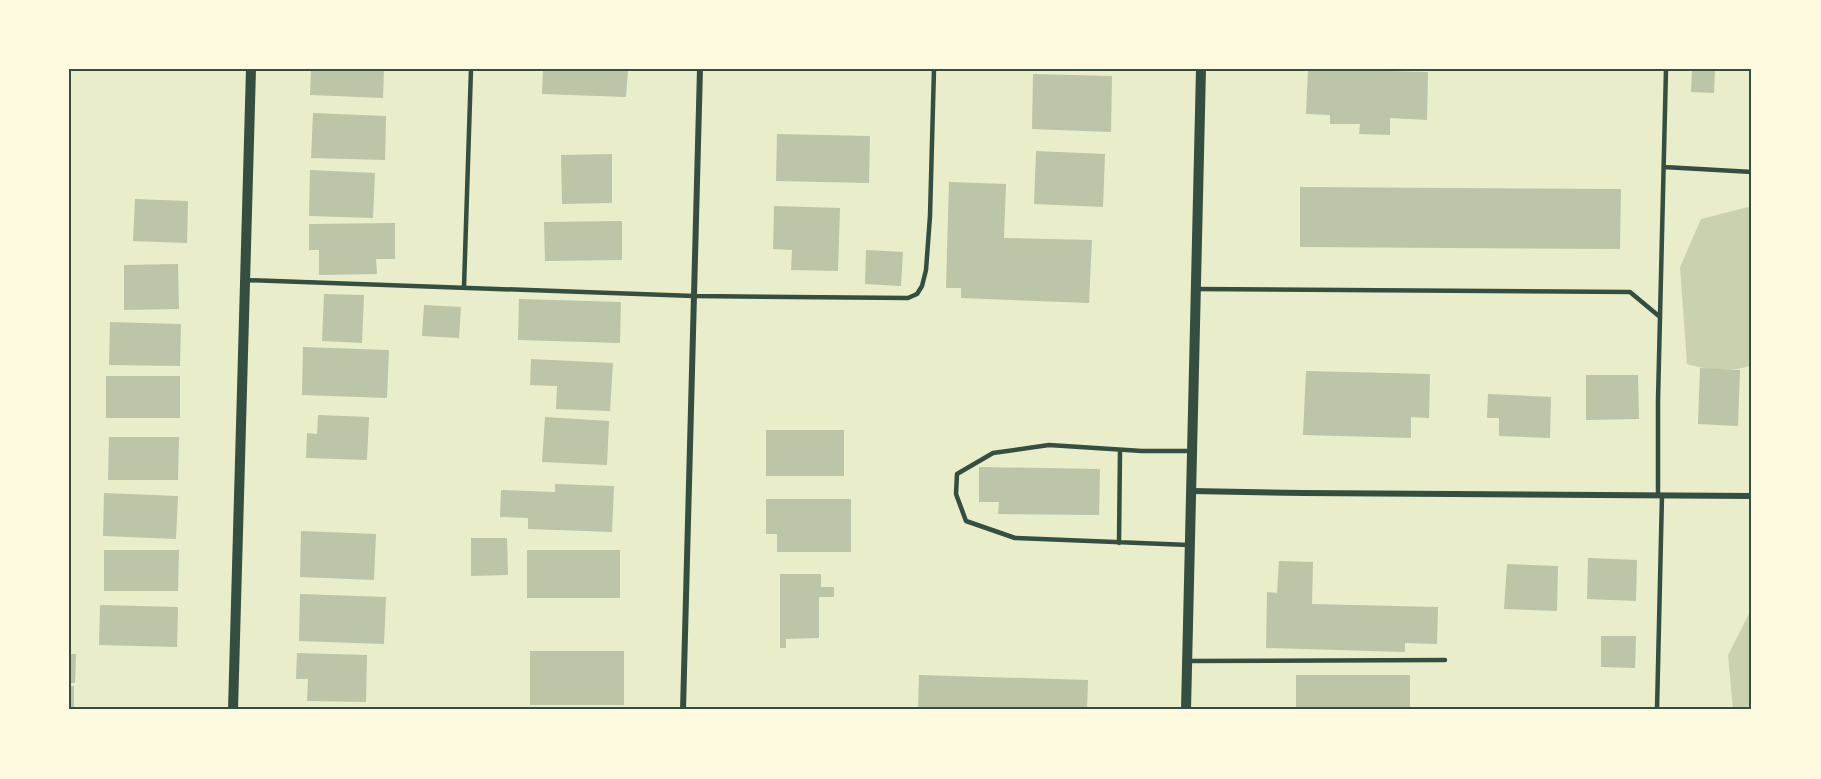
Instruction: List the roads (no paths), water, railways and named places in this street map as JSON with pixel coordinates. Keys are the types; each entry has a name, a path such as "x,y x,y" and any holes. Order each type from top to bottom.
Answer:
{"street":[{"path":"233,710 251,69"},
{"path":"683,710 700,69"},
{"path":"1186,710 1201,69"},
{"path":"1191,491 1303,494 1752,496"}],"lane":[{"path":"464,287 471,69"},
{"path":"245,280 694,296 908,298 917,294 922,286 926,270 930,216 934,69"},
{"path":"1656,710 1660,495 1660,317 1666,69"},
{"path":"1664,167 1752,172"},
{"path":"1196,289 1630,292 1660,317"},
{"path":"1189,545 1015,538 966,521 956,494 957,474 993,453 1049,445 1120,450 1192,451"},
{"path":"1119,543 1120,450"},
{"path":"1187,661 1445,660"}]}
